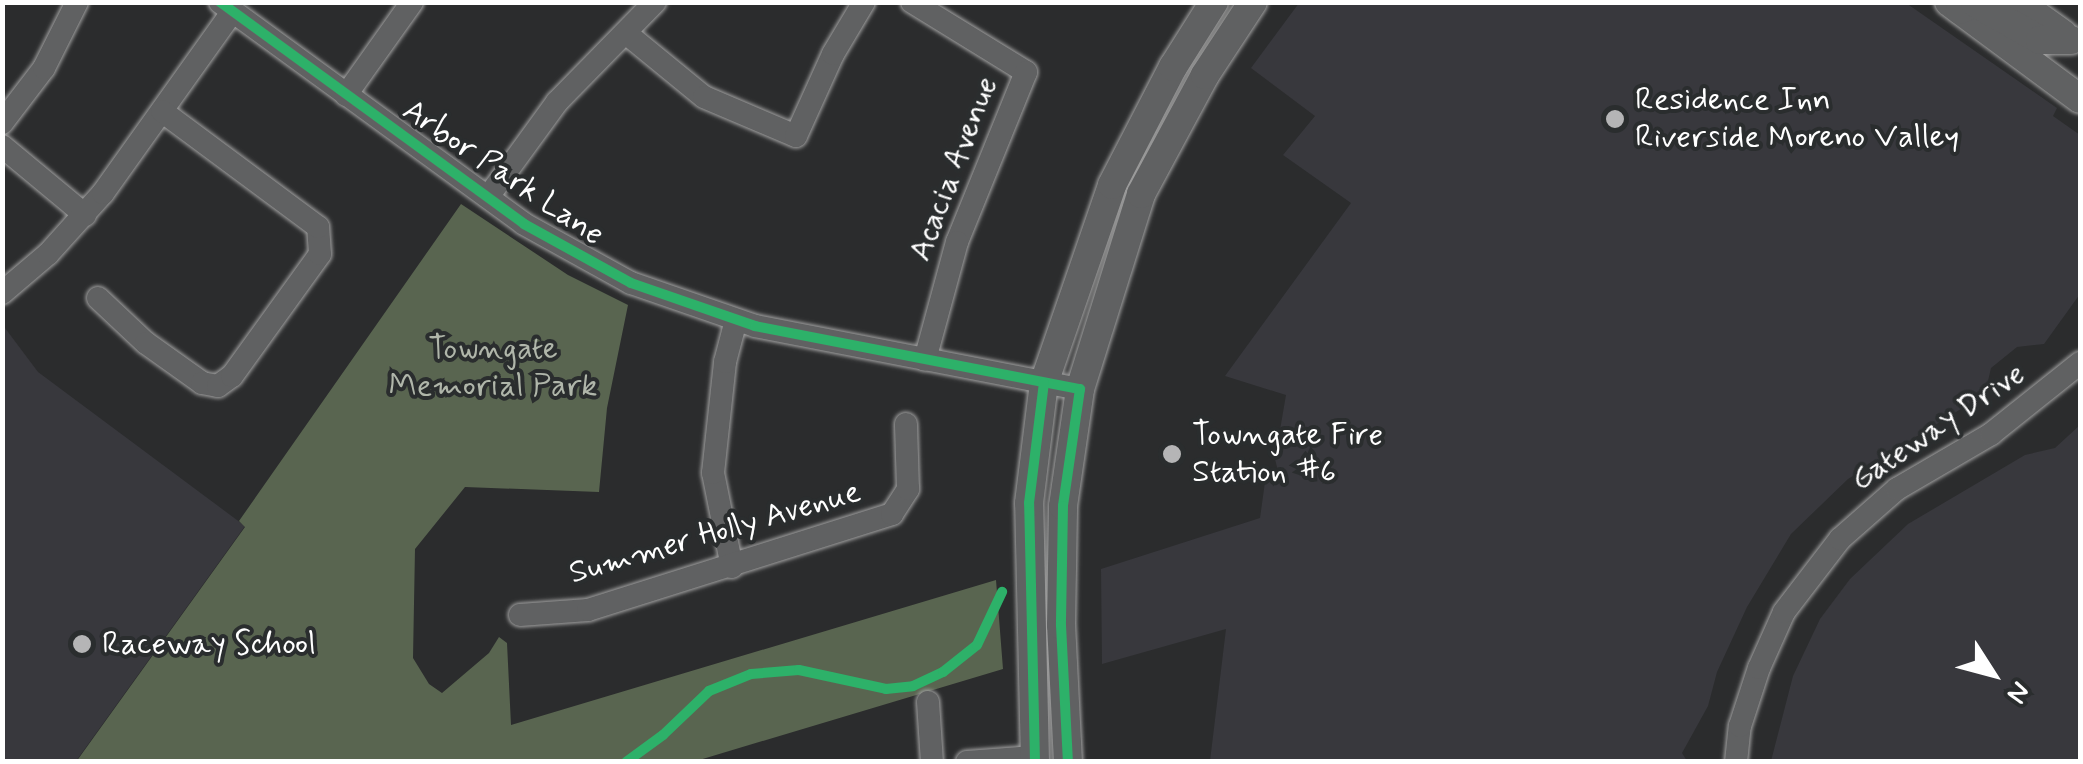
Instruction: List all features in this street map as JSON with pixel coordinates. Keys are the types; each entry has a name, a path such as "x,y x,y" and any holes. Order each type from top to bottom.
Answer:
{"main road":[{"path":"1037,760 1029,503 1044,383 1112,186 1173,67 1214,2"},
{"path":"1204,75 1210,46 1235,2"},
{"path":"1067,762 1061,625 1063,506 1080,389 1142,194 1204,75 1253,2"},
{"path":"2018,2 2076,44"},
{"path":"1955,6 1975,4 2040,40 2076,44"},
{"path":"1955,6 2080,99"},
{"path":"1030,604 1044,625 1054,741 1067,762"}],"street":[{"path":"2,122 44,68 77,2"},
{"path":"346,94 412,2"},
{"path":"488,198 558,102 655,2"},
{"path":"626,34 704,96 757,124 796,136 833,54 864,2"},
{"name":"Acacia Avenue","path":"912,2 1026,72 957,242 926,360"},
{"path":"2,293 85,215 162,111 226,7"},
{"name":"Arbor Park Lane","path":"226,7 488,198 590,263 672,300 736,320 1080,389"},
{"path":"98,298 160,353 202,383 218,386 232,376 320,254 318,227 162,111"},
{"path":"2,146 85,215"},
{"path":"732,567 713,473 725,362 736,320"},
{"name":"Gateway Drive","path":"1736,762 1740,726 1784,612 1840,539 1897,489 1992,434 2080,363"},
{"name":"Summer Holly Avenue","path":"520,614 588,610 892,514 908,489 906,424"},
{"path":"928,702 932,762"},
{"path":"967,762 1037,760"}],"shaded area":[{"path":"1299,3 1906,3 2057,108 2053,116 2080,135 2080,294 2044,344 2017,347 1991,368 1985,394 1848,479 1791,534 1747,607 1717,672 1708,706 1682,753 1687,761 1210,761 1226,629 1102,664 1101,569 1260,518 1265,482 1280,479 1275,459 1286,395 1225,376 1351,203 1283,155 1315,116 1251,68"},
{"name":"Raceway School","path":"2,324 38,372 245,526 76,761 3,761"},
{"path":"2080,425 2080,761 1771,761 1793,676 1820,619 1850,579 1908,524 2025,455 2055,448"}],"green space":[{"name":"Towngate Memorial Park","path":"461,204 568,275 628,305 607,408 599,492 465,487 415,549 413,658 429,684 442,693 489,653 499,637 507,643 511,725 996,580 1003,669 696,761 76,762 245,527 239,521"}],"cycle path":[{"path":"220,2 524,224 631,283 755,326 1080,389 1063,506 1061,625 1068,762"},
{"path":"1035,762 1029,503 1044,383"},
{"path":"626,762 663,735 709,691 751,674 799,670 886,689 913,686 943,672 977,645 1002,592"}],"place":[{"name":"Residence Inn Riverside Moreno Valley","path":"1615,119"},
{"name":"Towngate Fire Station #6","path":"1172,454"},
{"name":"Raceway School","path":"82,644"}]}
